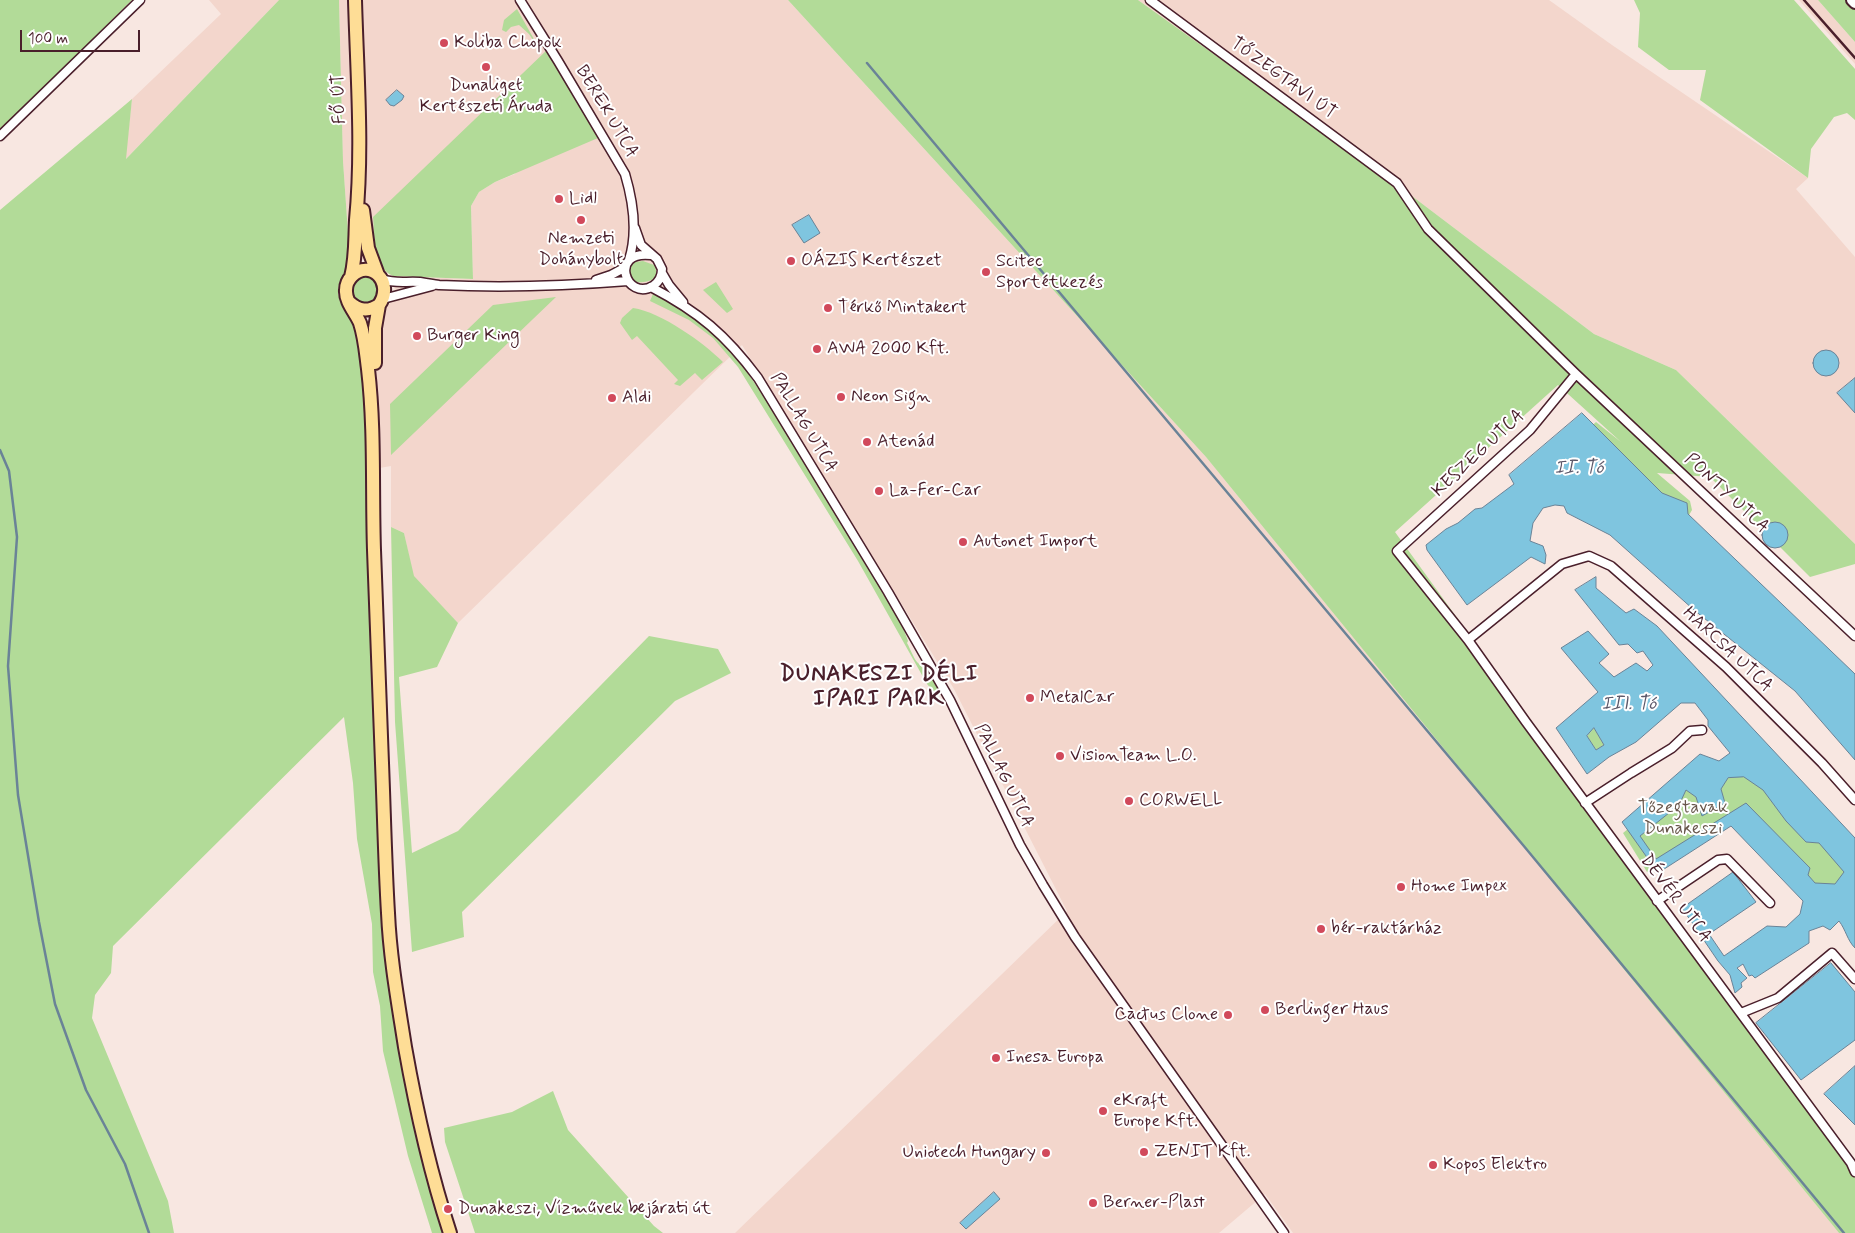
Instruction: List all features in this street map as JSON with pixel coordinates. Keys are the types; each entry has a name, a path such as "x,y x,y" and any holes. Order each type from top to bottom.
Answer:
{"main road":[{"name":"FŐ ÚT","path":"351,277 355,262 359,196 355,0"},
{"name":"FŐ ÚT","path":"359,196 368,248 380,277"},
{"path":"372,396 360,324 349,302 346,289 351,277 357,272 364,270 372,271 380,277 385,285 375,328 375,367 372,396 374,548 388,915 398,1004 412,1081 436,1188 450,1233"},
{"path":"349,302 360,310 367,310 382,302"}],"street":[{"path":"0,136 140,0"},
{"name":"BEREK UTCA","path":"520,0 558,60 625,174 632,195 632,249 629,260"},
{"name":"TŐZEGTAVI ÚT","path":"1150,0 1397,183 1428,228 1576,374"},
{"path":"1852,0 1855,3"},
{"name":"BEREK UTCA","path":"633,221 641,245 651,255"},
{"path":"580,285 611,275 624,268 629,260 644,254 651,255 660,264 662,274 660,279 651,287 637,288 628,281 624,268"},
{"name":"PALLAG UTCA","path":"662,274 686,307"},
{"path":"380,277 393,283 419,282 437,285 580,285 628,281"},
{"path":"382,302 437,285"},
{"name":"PALLAG UTCA","path":"651,287 686,307 717,329 739,352 758,378 888,592 950,700 1020,845 1043,885 1075,937 1284,1233"},
{"name":"KESZEG UTCA","path":"1397,551 1530,430 1576,374"},
{"name":"PONTY UTCA","path":"1576,374 1855,636"},
{"name":"DÉVÉR UTCA","path":"1397,551 1468,640 1585,803 1853,1161 1855,1172"},
{"name":"HARCSA UTCA","path":"1468,640 1562,564 1589,556 1611,566 1726,667 1822,763 1855,800"},
{"path":"1585,803 1672,748 1690,731 1702,730"},
{"path":"1658,901 1718,860 1727,859 1770,903"},
{"path":"1741,1013 1778,998 1832,953 1855,980"}],"shaded area":[{"path":"209,0 279,0 125,160 132,99 221,14"},
{"path":"339,0 788,0 1206,457 1839,1233 1293,1233 1265,1194 1219,1233 735,1233 1067,911 954,689 742,345 458,623 413,576 404,533 391,527 391,466 368,470 357,327 381,317 382,312 396,299 393,276 473,279 471,206 479,192 495,182 515,174 548,50 377,257 350,262 343,161"},
{"path":"1138,0 1549,0 1808,178 1796,189 1855,257 1855,544 1676,370 1594,334 1404,190"},
{"path":"1799,0 1818,0 1855,42 1855,64"}],"green space":[{"path":"0,0 132,0 0,131"},
{"path":"279,0 339,0 343,161 350,262 339,284 338,294 342,304 355,321 364,383 381,910 407,1080 442,1233 432,1233 408,1156 383,1051 380,1006 373,972 372,924 357,839 353,783 344,717 113,946 111,973 95,995 92,1018 168,1201 174,1233 0,1233 0,210 132,99 126,159"},
{"path":"788,0 1138,0 1404,190 1594,334 1676,370 1855,544 1855,564 1810,577 1710,477 1657,473 1690,501 1692,510 1674,541 1532,480 1596,422 1621,442 1558,385 1395,532 1855,1169 1855,1233 1839,1233 1206,457"},
{"path":"1634,0 1794,0 1855,69 1855,120 1847,113 1834,117 1811,149 1808,178 1700,100 1706,70 1669,70 1638,47 1640,13"},
{"path":"1818,0 1847,0 1855,9 1855,42"},
{"path":"517,9 535,43 519,25 511,27 506,32 502,30 504,20"},
{"path":"548,49 598,138 495,182 479,192 471,206 473,279 393,276 381,265 378,258 373,217"},
{"path":"643,261 654,265 656,270 655,277 645,282 635,282 629,275 630,267 635,262"},
{"path":"366,277 375,281 379,290 375,299 366,303 357,299 353,290 357,281"},
{"path":"716,282 733,309 727,313 703,290"},
{"path":"653,294 664,297 717,336 740,361 901,622 908,641 907,643 916,660 932,678 939,692 934,692 927,684 858,561 738,367 713,338 689,320 650,301"},
{"path":"556,297 391,455 390,404 493,305"},
{"path":"633,308 656,315 681,329 723,362 702,380 695,373 680,386 674,384 678,380 637,336 632,340 620,323 622,318"},
{"path":"391,527 404,533 414,576 458,623 437,667 399,677 412,853 458,831 649,636 718,649 731,673 675,701 462,912 464,937 412,952 395,722"},
{"path":"1594,728 1604,745 1596,750 1587,736"},
{"name":"Tőzegtavak Dunakeszi","path":"1752,758 1855,874 1818,893 1744,813 1647,872 1623,833 1689,779"},
{"path":"553,1091 568,1130 654,1226 663,1233 475,1233 445,1142 444,1128 512,1112"}],"water":[{"path":"397,90 404,96 394,106 390,105 386,100"},
{"path":"809,215 820,233 804,243 792,225"},
{"path":"1826,350 1835,354 1839,363 1835,372 1826,376 1817,372 1813,363 1817,354"},
{"path":"1855,378 1855,413 1837,393"},
{"name":"II. Tó","path":"1582,413 1662,493 1687,503 1688,514 1855,674 1855,760 1795,691 1694,610 1610,535 1567,513 1564,506 1555,505 1543,508 1533,523 1530,541 1543,546 1546,555 1545,564 1531,557 1467,605 1427,550 1426,545 1446,529 1458,523 1475,509 1482,508 1514,484 1509,475"},
{"path":"1775,522 1784,526 1788,535 1784,544 1775,548 1766,544 1762,535 1766,526"},
{"name":"III. Tó","path":"1596,577 1596,588 1626,613 1634,609 1657,626 1855,838 1855,948 1839,921 1830,930 1823,926 1809,931 1809,943 1755,978 1752,975 1749,976 1743,964 1737,968 1747,978 1741,983 1742,987 1735,993 1730,975 1718,961 1682,908 1733,872 1756,902 1709,934 1724,956 1767,926 1786,927 1800,914 1803,901 1731,826 1658,873 1622,822 1700,754 1719,761 1730,753 1708,726 1708,720 1695,703 1681,703 1636,742 1609,757 1587,774 1556,728 1598,692 1561,648 1588,631 1609,654 1599,663 1614,677 1636,663 1647,671 1653,665 1643,651 1637,653 1628,644 1619,645 1575,590","holes":["1594,728 1604,745 1596,750 1587,736","1744,777 1763,790 1786,821 1806,842 1819,843 1844,872 1835,884 1815,883 1808,875 1810,868 1746,803 1656,859 1640,836 1679,805 1686,790 1696,797 1702,816 1725,803 1721,789 1728,778"]},
{"path":"1831,963 1855,992 1855,1040 1801,1080 1756,1023"},
{"path":"1855,1066 1855,1125 1824,1094"},
{"path":"994,1192 1000,1199 966,1229 960,1223"}],"waterway":[{"path":"867,63 1523,845 1844,1233"},
{"path":"0,450 9,471 17,537 8,666 18,795 39,922 55,1004 86,1090 125,1164 149,1233"}],"railway":[{"path":"1804,0 1855,58"}],"place":[{"name":"Koliba Chopok","path":"444,43"},
{"name":"Dunaliget Kertészeti Áruda","path":"486,67"},
{"name":"Lidl","path":"559,199"},
{"name":"Nemzeti Dohánybolt","path":"581,220"},
{"name":"OÁZIS Kertészet","path":"791,261"},
{"name":"Scitec Sportétkezés","path":"986,272"},
{"name":"Térkő Mintakert","path":"828,308"},
{"name":"Burger King","path":"417,336"},
{"name":"AWA 2000 Kft.","path":"817,349"},
{"name":"Neon Sign","path":"841,397"},
{"name":"Aldi","path":"612,398"},
{"name":"Atenád","path":"867,442"},
{"name":"La-Fer-Car","path":"879,491"},
{"name":"Autonet Import","path":"963,542"},
{"name":"MetalCar","path":"1030,698"},
{"name":"VisionTeam L.O.","path":"1060,756"},
{"name":"CORWELL","path":"1129,801"},
{"name":"Home Impex","path":"1401,887"},
{"name":"bér-raktárház","path":"1321,929"},
{"name":"Berlinger Haus","path":"1265,1010"},
{"name":"Cactus Clone","path":"1228,1015"},
{"name":"Inesa Europa","path":"996,1058"},
{"name":"eKraft Europe Kft.","path":"1103,1111"},
{"name":"ZENIT Kft.","path":"1144,1152"},
{"name":"Uniotech Hungary","path":"1046,1153"},
{"name":"Kopos Elektro","path":"1433,1165"},
{"name":"Berner-Plast","path":"1093,1203"},
{"name":"Dunakeszi, Vízművek bejárati út","path":"448,1209"}],"district":[{"name":"DUNAKESZI DÉLI IPARI PARK","path":"879,688"}]}
